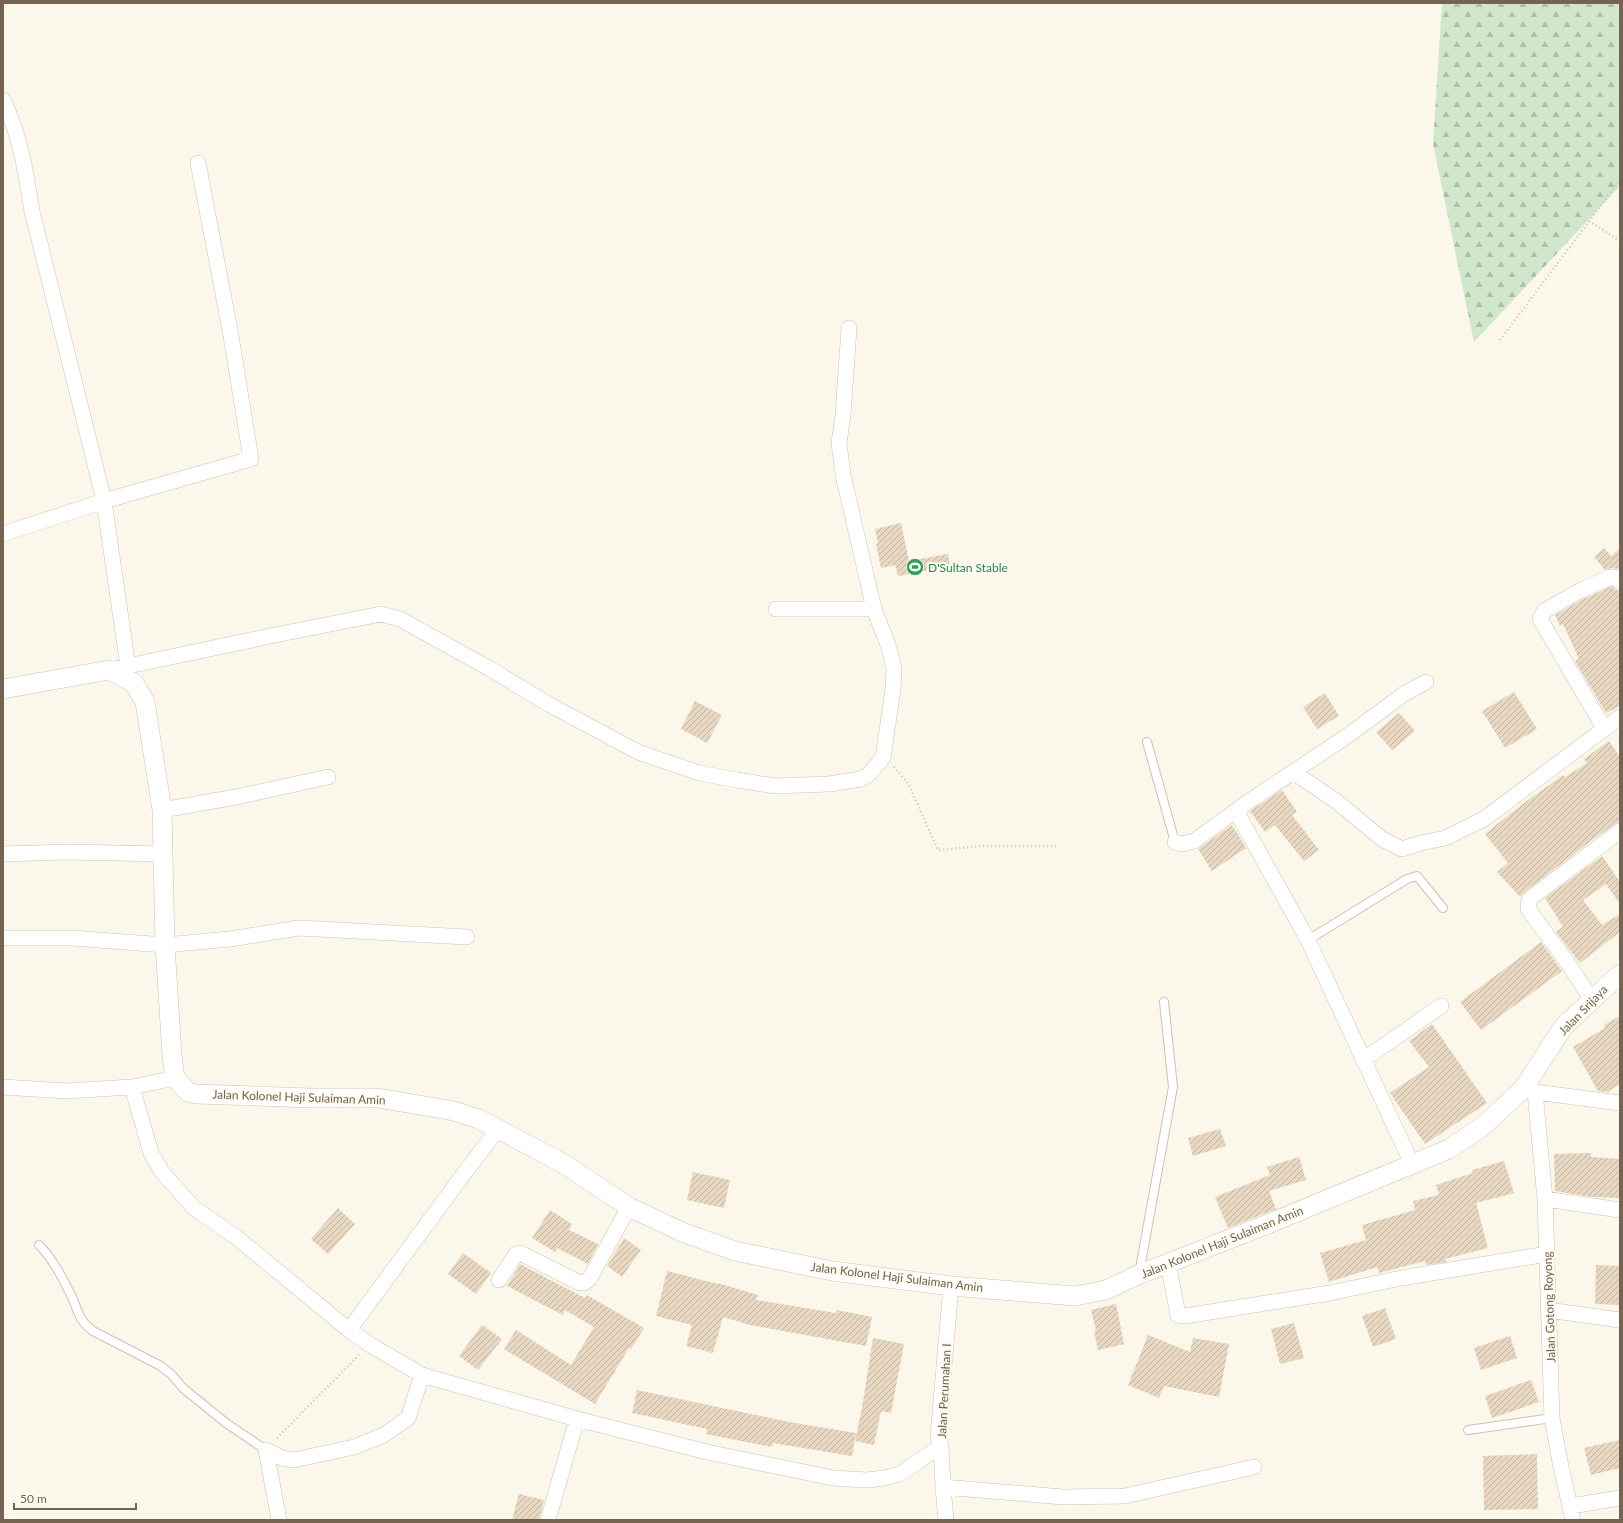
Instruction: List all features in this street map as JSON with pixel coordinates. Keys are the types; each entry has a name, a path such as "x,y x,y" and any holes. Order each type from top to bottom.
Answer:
{"street":[{"path":"3,100 11,116 25,166 34,218 104,501 128,667"},
{"path":"3,534 104,501 251,459 230,330 198,163"},
{"path":"3,689 128,667 380,614 400,619 492,670 550,705 638,752 698,773 775,786 829,784 861,779 868,775 883,758 893,688 894,668 888,645 874,609 843,475 839,443 843,415 849,328"},
{"path":"1604,728 1540,619 1544,611 1581,590 1611,577 1618,578 1620,582"},
{"path":"776,608 874,609"},
{"path":"3,1087 66,1091 132,1087 175,1078 172,1055 165,945 162,810 145,702 134,683 109,670"},
{"path":"1175,842 1182,844 1194,841 1350,734 1404,694 1426,682"},
{"path":"1293,772 1336,801 1382,839 1402,849 1421,843 1446,838 1484,819 1620,717"},
{"path":"162,810 236,797 328,777"},
{"path":"1236,811 1308,940 1412,1164"},
{"path":"1592,1000 1568,963 1528,909 1528,905 1532,896 1620,831"},
{"path":"3,854 67,852 164,854"},
{"path":"3,938 72,938 165,945 230,939 299,928 467,937"},
{"name":"Jalan Srijaya","path":"1529,1090 1564,1026 1620,974"},
{"path":"1363,1060 1441,1006"},
{"name":"Jalan Kolonel Haji Sulaiman Amin","path":"175,1078 188,1092 196,1094 311,1098 378,1098 454,1111 479,1119 564,1164 629,1207 682,1232 735,1251 832,1271 951,1286 1075,1296 1106,1290 1138,1275 1449,1149 1482,1127 1529,1090"},
{"path":"132,1087 151,1154 162,1172 194,1208 236,1237 349,1330 369,1344 422,1375 577,1419 707,1452 833,1478 867,1480 900,1474 941,1446"},
{"path":"1529,1090 1620,1103"},
{"name":"Jalan Gotong Royong","path":"1529,1090 1545,1199 1552,1418 1560,1462 1572,1513"},
{"path":"349,1330 498,1129"},
{"path":"1545,1199 1620,1210"},
{"path":"499,1280 516,1254 520,1253 580,1282 587,1281 629,1207"},
{"path":"1168,1263 1178,1315 1185,1316 1322,1294 1401,1278 1547,1254"},
{"name":"Jalan Perumahan I","path":"946,1520 942,1487 941,1446 938,1436 951,1286"},
{"path":"1548,1310 1620,1320"},
{"path":"266,1450 282,1458 294,1460 354,1447 384,1435 408,1418 422,1375"},
{"path":"548,1520 577,1419"},
{"path":"266,1450 279,1520"},
{"path":"942,1487 1063,1497 1125,1496 1254,1466"},
{"path":"1572,1513 1620,1498"}],"lane":[{"path":"1147,742 1175,842"},
{"path":"1308,940 1408,879 1417,876 1443,908"},
{"path":"1138,1275 1173,1087 1164,1002"},
{"path":"40,1245 50,1256 72,1296 77,1313 85,1325 93,1332 159,1365 171,1374 184,1389 226,1423 266,1450"},
{"path":"1468,1430 1552,1418"}],"path":[{"path":"1500,340 1620,180"},
{"path":"1589,221 1620,241"},
{"path":"883,758 898,770 908,783 938,850 981,846 1059,846"},
{"path":"266,1450 369,1344"}],"green space":[{"path":"1442,3 1620,3 1620,186 1474,342 1433,144"}],"building":[{"path":"901,523 909,561 948,554 950,566 898,576 895,565 881,568 876,544 878,543 875,529"},
{"path":"1604,548 1611,556 1620,548 1620,569 1612,568 1605,570 1594,557"},
{"path":"1612,586 1615,590 1620,591 1620,706 1606,713 1575,661 1579,659 1563,624 1560,626 1555,615 1585,598"},
{"path":"1514,692 1537,729 1505,748 1482,711"},
{"path":"1325,693 1339,716 1317,729 1303,707"},
{"path":"695,701 722,715 707,743 681,729"},
{"path":"1399,713 1415,731 1392,750 1376,732"},
{"path":"1609,741 1620,757 1620,822 1592,840 1520,897 1497,872 1508,863 1485,834 1520,806 1563,775 1565,777 1587,763 1584,759"},
{"path":"1282,790 1297,812 1292,815 1319,850 1304,861 1275,825 1265,832 1250,811"},
{"path":"1232,825 1246,848 1212,871 1198,849"},
{"path":"1602,856 1620,882 1620,904 1606,884 1583,900 1602,925 1620,914 1620,932 1580,963 1556,932 1563,927 1545,898"},
{"path":"1541,942 1562,971 1481,1030 1460,1002"},
{"path":"1620,1016 1620,1084 1608,1092 1598,1091 1573,1047 1605,1028 1604,1025"},
{"path":"1432,1024 1487,1103 1425,1144 1390,1093 1429,1067 1409,1041"},
{"path":"1220,1129 1226,1146 1193,1156 1188,1138"},
{"path":"1591,1153 1591,1157 1620,1159 1620,1198 1592,1197 1555,1191 1554,1154"},
{"path":"1299,1157 1306,1180 1269,1191 1276,1209 1228,1228 1215,1197 1270,1175 1267,1167"},
{"path":"1504,1161 1514,1193 1476,1203 1488,1248 1445,1259 1446,1262 1426,1265 1425,1261 1379,1273 1377,1267 1329,1282 1320,1253 1366,1240 1362,1225 1415,1210 1413,1201 1439,1195 1436,1185 1473,1173 1472,1170"},
{"path":"693,1172 730,1180 724,1208 687,1200"},
{"path":"338,1208 355,1224 328,1254 311,1239"},
{"path":"550,1210 572,1224 569,1230 598,1244 588,1264 557,1248 555,1252 532,1238"},
{"path":"624,1238 641,1250 622,1277 607,1266"},
{"path":"463,1253 491,1273 476,1294 448,1274"},
{"path":"520,1264 585,1298 587,1295 644,1328 631,1349 629,1348 595,1404 504,1349 516,1330 571,1365 594,1327 565,1310 563,1315 507,1286"},
{"path":"1596,1265 1620,1266 1620,1305 1595,1304"},
{"path":"667,1271 718,1283 758,1295 756,1300 836,1313 837,1310 872,1317 866,1346 750,1325 723,1317 713,1353 686,1346 692,1325 656,1316"},
{"path":"1116,1304 1124,1344 1098,1350 1094,1331 1096,1330 1091,1310"},
{"path":"1385,1308 1396,1339 1373,1347 1362,1316"},
{"path":"1294,1323 1304,1358 1280,1364 1271,1329"},
{"path":"482,1325 502,1339 478,1370 459,1356"},
{"path":"1148,1335 1190,1352 1193,1338 1229,1344 1219,1397 1164,1386 1159,1398 1128,1385"},
{"path":"1510,1336 1517,1358 1481,1370 1474,1348"},
{"path":"873,1338 904,1344 891,1413 881,1411 874,1445 855,1441 862,1408"},
{"path":"1531,1380 1539,1402 1492,1418 1485,1396"},
{"path":"637,1390 789,1422 856,1433 852,1456 773,1443 772,1447 706,1434 707,1429 632,1413"},
{"path":"1620,1440 1620,1468 1591,1475 1584,1448"},
{"path":"1537,1454 1538,1509 1484,1510 1483,1456"},
{"path":"519,1494 544,1500 539,1520 512,1520"}],"place":[{"name":"D'Sultan Stable","path":"915,567"}]}
